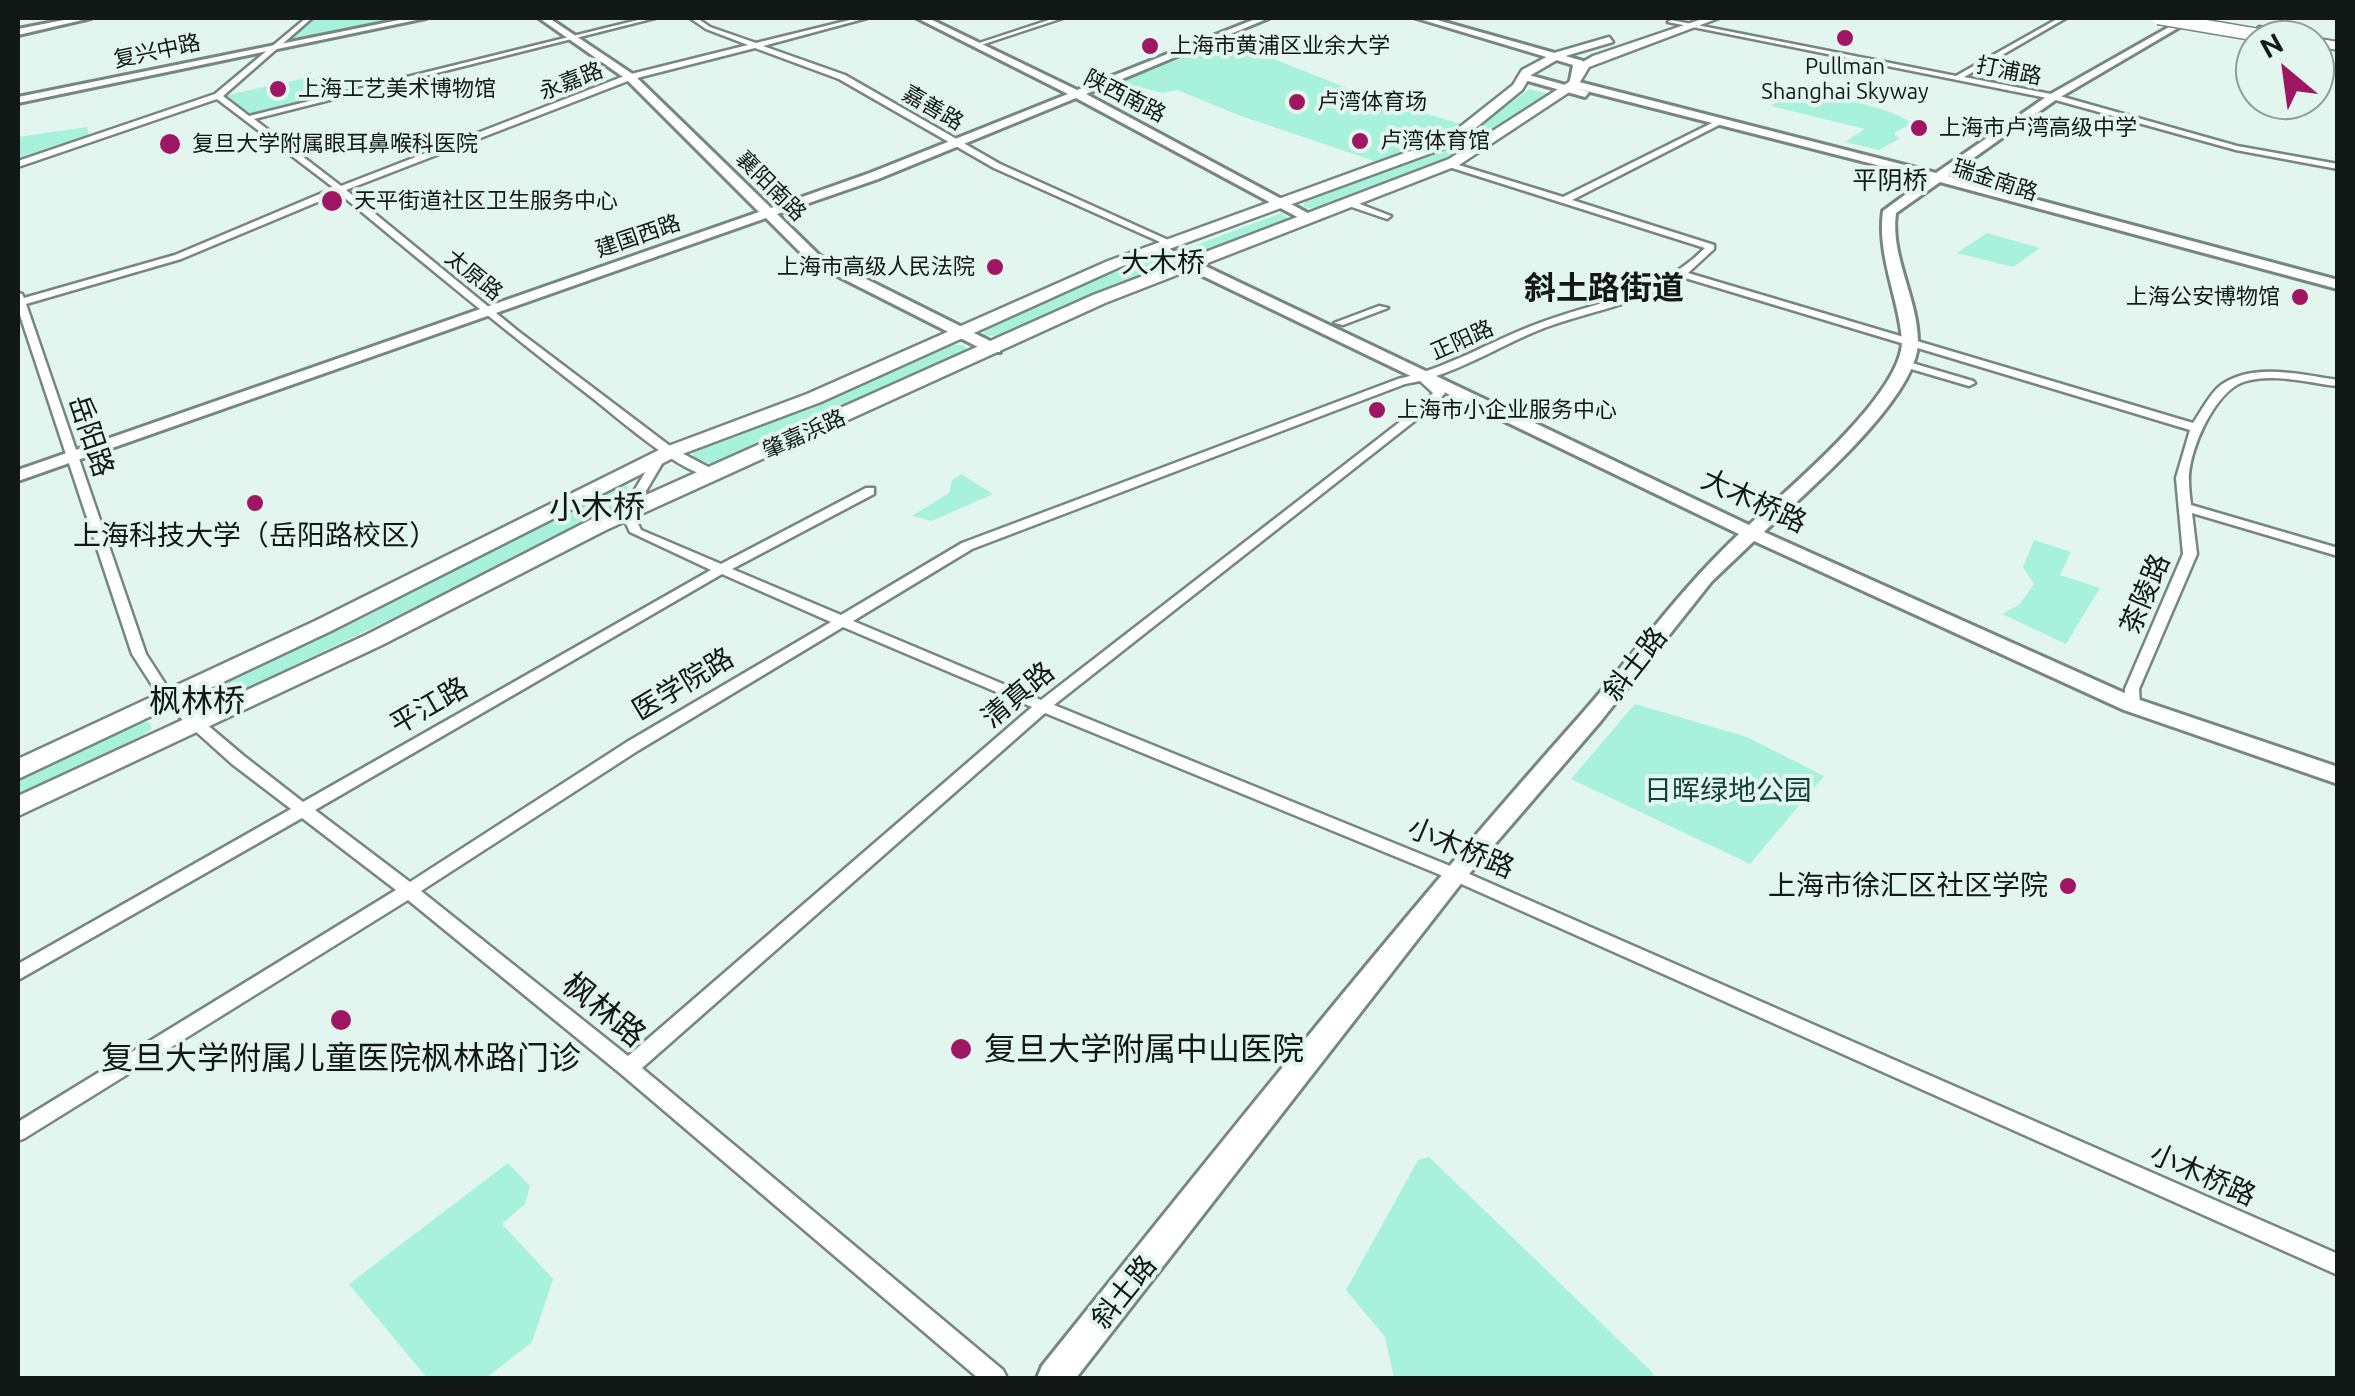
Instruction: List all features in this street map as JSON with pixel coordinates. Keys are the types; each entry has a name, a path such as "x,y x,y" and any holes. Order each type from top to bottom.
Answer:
{"highway":[{"path":"2158,18 2235,31"},
{"path":"2185,19 2235,28"}],"main road":[{"path":"18,32 86,18"},
{"name":"复兴中路","path":"18,100 421,18"},
{"name":"襄阳南路","path":"543,18 630,77 802,248 827,267 994,349"},
{"name":"陕西南路","path":"921,18 1077,94 1308,216"},
{"name":"建国西路","path":"18,476 768,214 955,144 1265,18"},
{"path":"1422,18 1563,56"},
{"path":"1430,18 1563,56 1580,66 1568,87"},
{"path":"1687,22 1714,18"},
{"path":"2150,18 2185,19 2235,28"},
{"path":"2185,19 2235,30"},
{"name":"斜土路","path":"1054,1378 1454,874 1592,717 1705,577 1866,423 1897,382 1910,342 1886,220 1897,204 2053,97 2185,19"},
{"name":"肇嘉浜路","path":"18,770 665,455 814,398 1161,243 1282,204 1451,140 1518,88 1525,77 1563,56 1671,22 1687,22"},
{"name":"肇嘉浜路","path":"18,807 197,725 712,474 1192,260 1449,164 1483,147 1568,87 1586,65 1687,22"},
{"name":"瑞金南路","path":"1525,77 1934,178 2072,225 2338,294"},
{"name":"瑞金南路","path":"1568,87 1731,120 2166,242 2338,285"},
{"name":"大木桥路","path":"1161,243 1753,528 2132,702 2338,776"},
{"name":"大木桥路","path":"1192,260 1338,323 1432,375"},
{"name":"大木桥路","path":"2132,702 2338,768"}],"street":[{"path":"18,164 218,96 309,18"},
{"path":"246,119 652,18"},
{"name":"嘉善路","path":"693,18 704,26 842,76 955,144 1161,243"},
{"name":"永嘉路","path":"18,300 164,262 630,77 864,18"},
{"path":"976,45 1060,18"},
{"path":"1957,78 2063,18"},
{"name":"打浦路","path":"1687,22 2053,97 2236,148 2338,168"},
{"name":"太原路","path":"218,96 340,189 665,455 712,474"},
{"path":"1449,164 1565,200 1716,123"},
{"name":"正阳路","path":"1432,375 1536,328 1627,300 1678,272 1710,247 1565,200"},
{"path":"1349,202 1387,216"},
{"path":"1678,272 2196,428"},
{"name":"岳阳路","path":"18,300 139,654 168,700"},
{"path":"1338,323 1384,308"},
{"path":"1906,364 1968,383"},
{"name":"医学院路","path":"18,1132 409,891 632,746 967,546 1402,381 1432,375"},
{"name":"清真路","path":"628,1068 1043,706 1426,406 1439,393 1432,375"},
{"name":"茶陵路","path":"2132,702 2132,689 2190,554 2182,478 2196,428 2222,389 2243,378 2300,376 2338,383"},
{"path":"626,513 665,455"},
{"name":"平江路","path":"18,974 722,569 870,491"},
{"path":"2184,508 2338,552"},
{"name":"小木桥路","path":"626,513 636,532 1043,706 1454,874 2338,1264"},
{"name":"枫林路","path":"168,700 628,1068 994,1378"}],"green space":[{"path":"315,18 405,18 407,19 288,40"},
{"name":"卢湾体育场","path":"1228,41 1370,97 1464,125 1443,139 1383,164 1177,90 1163,93 1120,82"},
{"path":"311,77 338,96 247,117 222,96"},
{"path":"1530,89 1547,94 1476,149 1319,210 1303,207 1305,202 1449,147"},
{"path":"1787,95 1853,102 1889,112 1912,124 1895,132 1900,138 1879,150 1845,142 1865,129 1771,106"},
{"path":"87,127 89,138 18,162 18,137"},
{"path":"1281,213 1291,220 1207,251 1191,247"},
{"path":"1987,233 2040,248 2013,267 1957,253"},
{"path":"1157,256 1174,264 1001,337 984,335 985,329 1040,302"},
{"path":"953,345 963,345 971,352 713,465 693,457 693,452 821,404"},
{"path":"961,474 993,494 932,521 912,516 949,493 952,480"},
{"path":"620,482 628,487 618,507 601,518 218,702 203,697 206,691 367,616"},
{"path":"2034,540 2071,552 2060,575 2100,588 2066,644 2002,614 2019,605 2034,584 2023,567"},
{"name":"日晖绿地公园","path":"1635,704 1747,737 1824,776 1750,864 1571,779"},
{"path":"149,722 152,728 143,735 18,798 18,780 139,723"},
{"path":"1429,1157 1655,1378 1394,1378 1385,1337 1346,1290 1418,1160"},
{"path":"508,1163 530,1186 525,1204 502,1224 553,1279 532,1342 486,1378 427,1378 349,1284"}],"place":[{"name":"Pullman Shanghai Skyway","path":"1845,38"},
{"name":"上海市黄浦区业余大学","path":"1150,46"},
{"name":"上海工艺美术博物馆","path":"278,89"},
{"name":"卢湾体育场","path":"1297,102"},
{"name":"上海市卢湾高级中学","path":"1919,128"},
{"name":"卢湾体育馆","path":"1360,141"},
{"name":"复旦大学附属眼耳鼻喉科医院","path":"170,144"},
{"name":"天平街道社区卫生服务中心","path":"332,201"},
{"name":"上海市高级人民法院","path":"995,267"},
{"name":"上海公安博物馆","path":"2300,297"},
{"name":"上海市小企业服务中心","path":"1377,410"},
{"name":"上海科技大学（岳阳路校区）","path":"255,503"},
{"name":"上海市徐汇区社区学院","path":"2068,886"},
{"name":"复旦大学附属儿童医院枫林路门诊","path":"341,1020"},
{"name":"复旦大学附属中山医院","path":"961,1049"}],"district":[{"name":"平阴桥","path":"1890,181"},
{"name":"大木桥","path":"1163,263"},
{"name":"斜土路街道","path":"1604,288"},
{"name":"小木桥","path":"597,507"},
{"name":"枫林桥","path":"197,701"}]}
